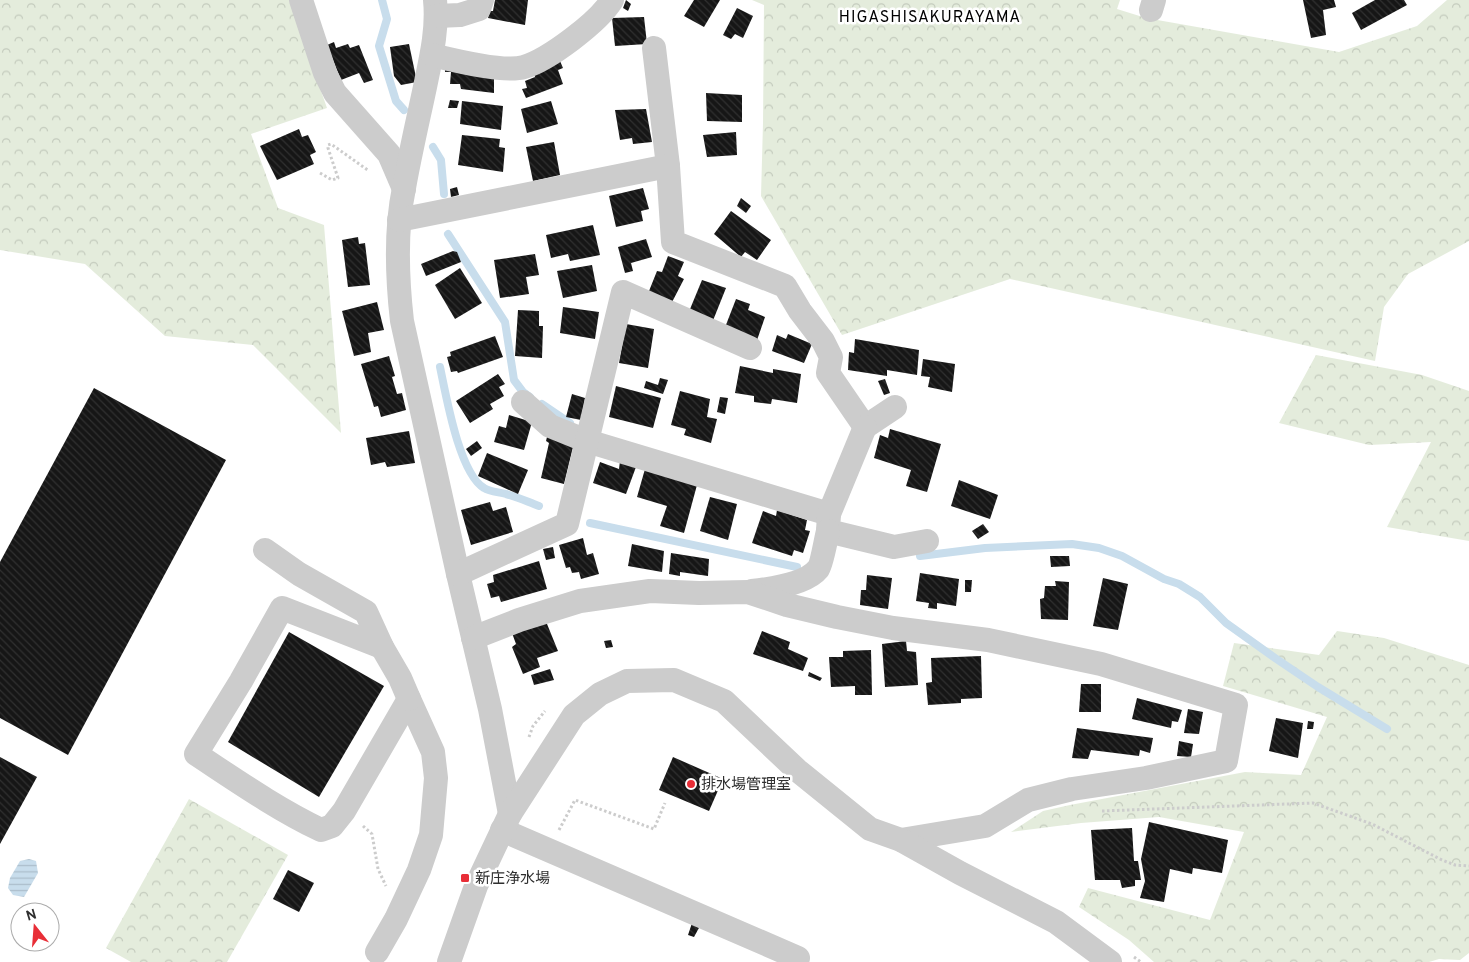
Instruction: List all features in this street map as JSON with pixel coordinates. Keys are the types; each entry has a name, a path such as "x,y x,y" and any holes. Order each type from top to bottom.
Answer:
{"street":[{"path":"301,0 325,73 335,93 389,154 399,178"},
{"path":"482,0 479,9 460,15 436,8 432,55 399,178 398,291 402,321 490,709 506,822 549,851 798,958"},
{"path":"432,55 467,63 504,68 523,67 552,52 581,33 612,0"},
{"path":"654,48 668,166 674,242 785,286 800,311 823,341 831,357 828,372 865,427"},
{"path":"398,220 668,166"},
{"path":"458,574 568,524 623,292 750,348"},
{"path":"523,402 550,426 587,441 829,522 894,547 926,541"},
{"path":"473,638 519,620 580,601 650,591 748,592 775,588 810,576 819,568 829,522 865,427 895,407"},
{"path":"265,550 299,574 366,612 382,647 400,678 432,752 436,778 431,834 419,870 403,901 380,959"},
{"path":"748,592 787,605 837,617 893,628 988,640 1101,664 1236,705 1226,761 1146,778 1072,789 1028,800 985,826 901,840"},
{"path":"382,647 282,608 241,681 196,754 242,785 302,821 321,830 332,826 344,810 409,699"},
{"path":"449,962 476,886 506,822 574,715 600,694 626,681 674,680 724,701 797,770 870,829 901,840 960,873 1056,922 1110,962"}],"path":[{"path":"320,173 332,180 338,178 328,148 328,145 331,144 374,174 399,178"},
{"path":"549,851 575,800 654,829 665,803"},
{"path":"1093,812 1313,803 1372,824 1442,860 1469,866"},
{"path":"344,810 372,834 375,859 382,878 392,893 403,901"}],"green space":[{"path":"0,0 289,0 327,108 251,134 278,208 324,225 341,433 253,345 165,336 85,264 0,250"},
{"path":"752,0 1120,0 1117,9 1146,18 1339,52 1417,26 1447,0 1469,0 1469,241 1408,274 1384,307 1375,361 1010,279 842,335 761,196 764,5"},
{"path":"1316,355 1422,375 1469,391 1469,541 1387,527 1431,442 1369,445 1279,423"},
{"path":"1337,631 1384,638 1469,665 1469,953 1460,960 1439,959 1429,962 1154,962 1129,940 1079,907 1088,888 1210,920 1244,832 1159,817 1081,823 1011,832 1043,811 1070,805 1245,772 1301,775 1327,717 1223,686 1234,643 1319,655"},
{"path":"189,799 288,855 227,962 131,962 106,948"}],"water":[{"path":"29,859 36,861 38,873 24,897 13,895 8,888 10,878 20,861"}],"building":[{"path":"495,0 528,0 525,25 488,18 490,11 493,11"},
{"path":"626,0 631,4 628,11 623,8"},
{"path":"694,0 720,0 704,27 684,16"},
{"path":"1303,0 1334,0 1336,7 1323,10 1326,35 1311,38"},
{"path":"1375,0 1404,0 1407,5 1361,30 1352,13"},
{"path":"737,8 753,16 743,38 735,34 731,39 723,35"},
{"path":"644,17 647,44 615,46 612,18"},
{"path":"334,42 336,48 348,44 350,48 359,45 373,80 364,83 359,73 341,80 327,45"},
{"path":"409,44 417,82 401,85 394,76 390,47"},
{"path":"560,61 563,68 558,70 563,84 526,98 522,89 527,88 525,81 535,77 533,70"},
{"path":"445,68 494,74 494,93 461,89 460,84 450,84 451,72 445,72"},
{"path":"706,93 742,95 742,122 707,121"},
{"path":"450,100 459,101 457,108 448,108"},
{"path":"462,101 503,106 501,130 460,124"},
{"path":"551,101 558,124 527,133 521,109"},
{"path":"646,109 652,142 633,144 632,138 620,140 615,110"},
{"path":"299,129 302,137 308,135 316,152 310,155 314,164 277,180 260,146"},
{"path":"736,132 737,155 707,157 703,135"},
{"path":"462,135 500,139 499,147 505,148 503,172 458,165"},
{"path":"554,142 560,175 533,181 526,147"},
{"path":"457,187 459,195 451,197 450,189"},
{"path":"643,188 649,209 641,211 643,221 616,227 609,196"},
{"path":"741,198 751,206 746,213 737,206"},
{"path":"731,211 771,240 757,260 745,252 741,257 714,234"},
{"path":"593,225 600,255 570,261 568,254 551,258 546,235"},
{"path":"358,237 359,244 365,243 370,285 348,287 342,240"},
{"path":"646,239 652,257 631,263 633,271 625,273 618,247"},
{"path":"453,251 457,252 461,262 426,276 421,264"},
{"path":"535,254 539,275 526,277 529,294 500,298 494,260"},
{"path":"668,256 684,262 678,276 684,279 670,306 647,296 657,271 662,272"},
{"path":"592,265 597,291 563,298 557,271"},
{"path":"460,268 482,303 455,319 435,285"},
{"path":"702,280 726,288 712,323 688,314"},
{"path":"736,299 750,304 748,310 765,317 756,343 724,330"},
{"path":"377,302 384,330 368,333 371,352 354,356 342,311"},
{"path":"563,307 599,312 595,339 560,333"},
{"path":"518,310 539,311 539,326 543,326 542,358 515,356"},
{"path":"626,324 654,329 648,368 619,363"},
{"path":"788,334 812,344 804,363 772,351 777,335 786,339"},
{"path":"495,336 503,357 458,373 457,371 451,372 447,357 451,356 450,352"},
{"path":"855,339 919,350 917,375 887,370 887,376 848,370 849,352 854,353"},
{"path":"389,356 395,376 392,377 397,394 402,393 406,410 381,417 378,406 374,407 361,364"},
{"path":"923,359 955,364 952,392 928,387 930,377 921,376"},
{"path":"740,366 773,373 773,369 801,374 797,403 772,399 771,404 754,402 754,396 735,393"},
{"path":"498,374 505,384 499,387 504,396 490,404 493,409 470,423 456,401"},
{"path":"660,378 668,380 663,394 644,388 646,381 658,385"},
{"path":"885,379 890,393 884,395 878,381"},
{"path":"616,386 661,398 653,428 609,417"},
{"path":"94,388 226,460 68,755 0,718 0,562"},
{"path":"680,391 710,399 707,417 717,419 711,443 684,435 686,429 671,425"},
{"path":"572,394 585,398 581,420 566,417"},
{"path":"720,397 728,398 725,414 717,412"},
{"path":"509,415 532,422 524,450 494,442 499,426 506,428"},
{"path":"890,429 941,444 927,492 906,486 911,470 874,458 880,435 888,438"},
{"path":"409,431 415,463 387,467 385,462 371,465 366,438"},
{"path":"548,433 573,447 564,484 541,478 549,443 546,441"},
{"path":"477,441 482,448 471,456 466,449"},
{"path":"487,453 528,470 518,494 478,476"},
{"path":"620,461 636,467 626,494 593,483 600,462 619,469"},
{"path":"645,469 697,485 684,533 660,526 667,506 637,497"},
{"path":"959,480 998,495 990,519 951,506"},
{"path":"710,497 737,504 728,540 700,531"},
{"path":"490,502 493,511 506,507 513,532 471,545 461,510"},
{"path":"777,510 807,520 805,530 810,531 803,553 794,550 792,556 752,543 763,511 776,516"},
{"path":"983,524 989,532 978,539 972,531"},
{"path":"583,538 587,555 593,553 599,574 581,579 579,572 572,573 570,567 566,568 559,545"},
{"path":"632,544 664,551 662,572 628,566"},
{"path":"553,547 555,558 546,560 543,549"},
{"path":"671,553 709,559 708,576 680,572 680,576 669,574"},
{"path":"1050,556 1069,556 1070,566 1051,567"},
{"path":"539,561 547,589 501,602 499,596 491,598 487,584 494,582 493,575"},
{"path":"920,573 959,579 956,606 937,603 937,609 928,608 929,603 916,601"},
{"path":"867,575 892,578 888,609 860,605 861,590 866,590"},
{"path":"1103,578 1128,584 1118,630 1093,626"},
{"path":"965,580 972,580 971,592 965,592"},
{"path":"1055,581 1069,582 1068,620 1041,619 1040,599 1044,598 1045,586 1056,586"},
{"path":"545,619 558,651 537,658 540,667 523,674 512,647 516,644 512,633"},
{"path":"762,631 790,642 788,649 808,658 803,671 753,654"},
{"path":"289,632 384,686 319,797 228,742"},
{"path":"611,640 613,647 606,648 604,641"},
{"path":"906,641 907,651 916,652 918,685 885,687 882,644"},
{"path":"871,650 872,695 855,695 855,686 831,687 829,657 843,657 843,651"},
{"path":"981,656 982,698 961,699 961,703 928,705 926,683 932,682 931,658"},
{"path":"550,669 554,680 534,685 531,675"},
{"path":"809,672 822,678 820,681 808,676"},
{"path":"1081,684 1101,684 1101,712 1079,712"},
{"path":"1137,698 1182,710 1178,722 1172,721 1171,728 1132,719"},
{"path":"1188,709 1203,712 1199,734 1184,733"},
{"path":"1276,718 1303,723 1298,758 1269,751"},
{"path":"1308,721 1314,722 1313,729 1307,729"},
{"path":"1077,728 1153,738 1150,753 1140,750 1139,756 1091,750 1088,759 1072,758"},
{"path":"1179,741 1193,744 1191,757 1177,756"},
{"path":"0,757 37,777 0,844"},
{"name":"排水場管理室","path":"673,757 723,779 709,811 659,790"},
{"path":"1149,822 1228,840 1222,873 1193,868 1192,874 1170,869 1164,902 1140,898 1145,881 1141,859"},
{"path":"1132,828 1134,861 1138,861 1141,880 1135,880 1135,886 1122,888 1120,880 1095,880 1091,830"},
{"path":"288,870 314,883 299,912 273,899"},
{"path":"692,923 700,926 694,937 688,935"}],"waterway":[{"path":"382,0 387,19 379,46 396,101 404,110"},
{"path":"433,147 441,160 444,194"},
{"path":"448,234 505,322 514,380 523,392 530,397"},
{"path":"440,367 455,432 467,467 475,480 486,489 510,495 539,506"},
{"path":"542,404 570,423"},
{"path":"590,523 797,567"},
{"path":"920,556 985,548 1072,544 1099,548 1122,556 1164,579 1179,584 1200,597 1226,623 1275,658 1387,729"}],"place":[{"name":"排水場管理室","path":"691,784"},
{"name":"新庄浄水場","path":"465,878"}],"district":[{"name":"HIGASHISAKURAYAMA","path":"930,16"}]}
